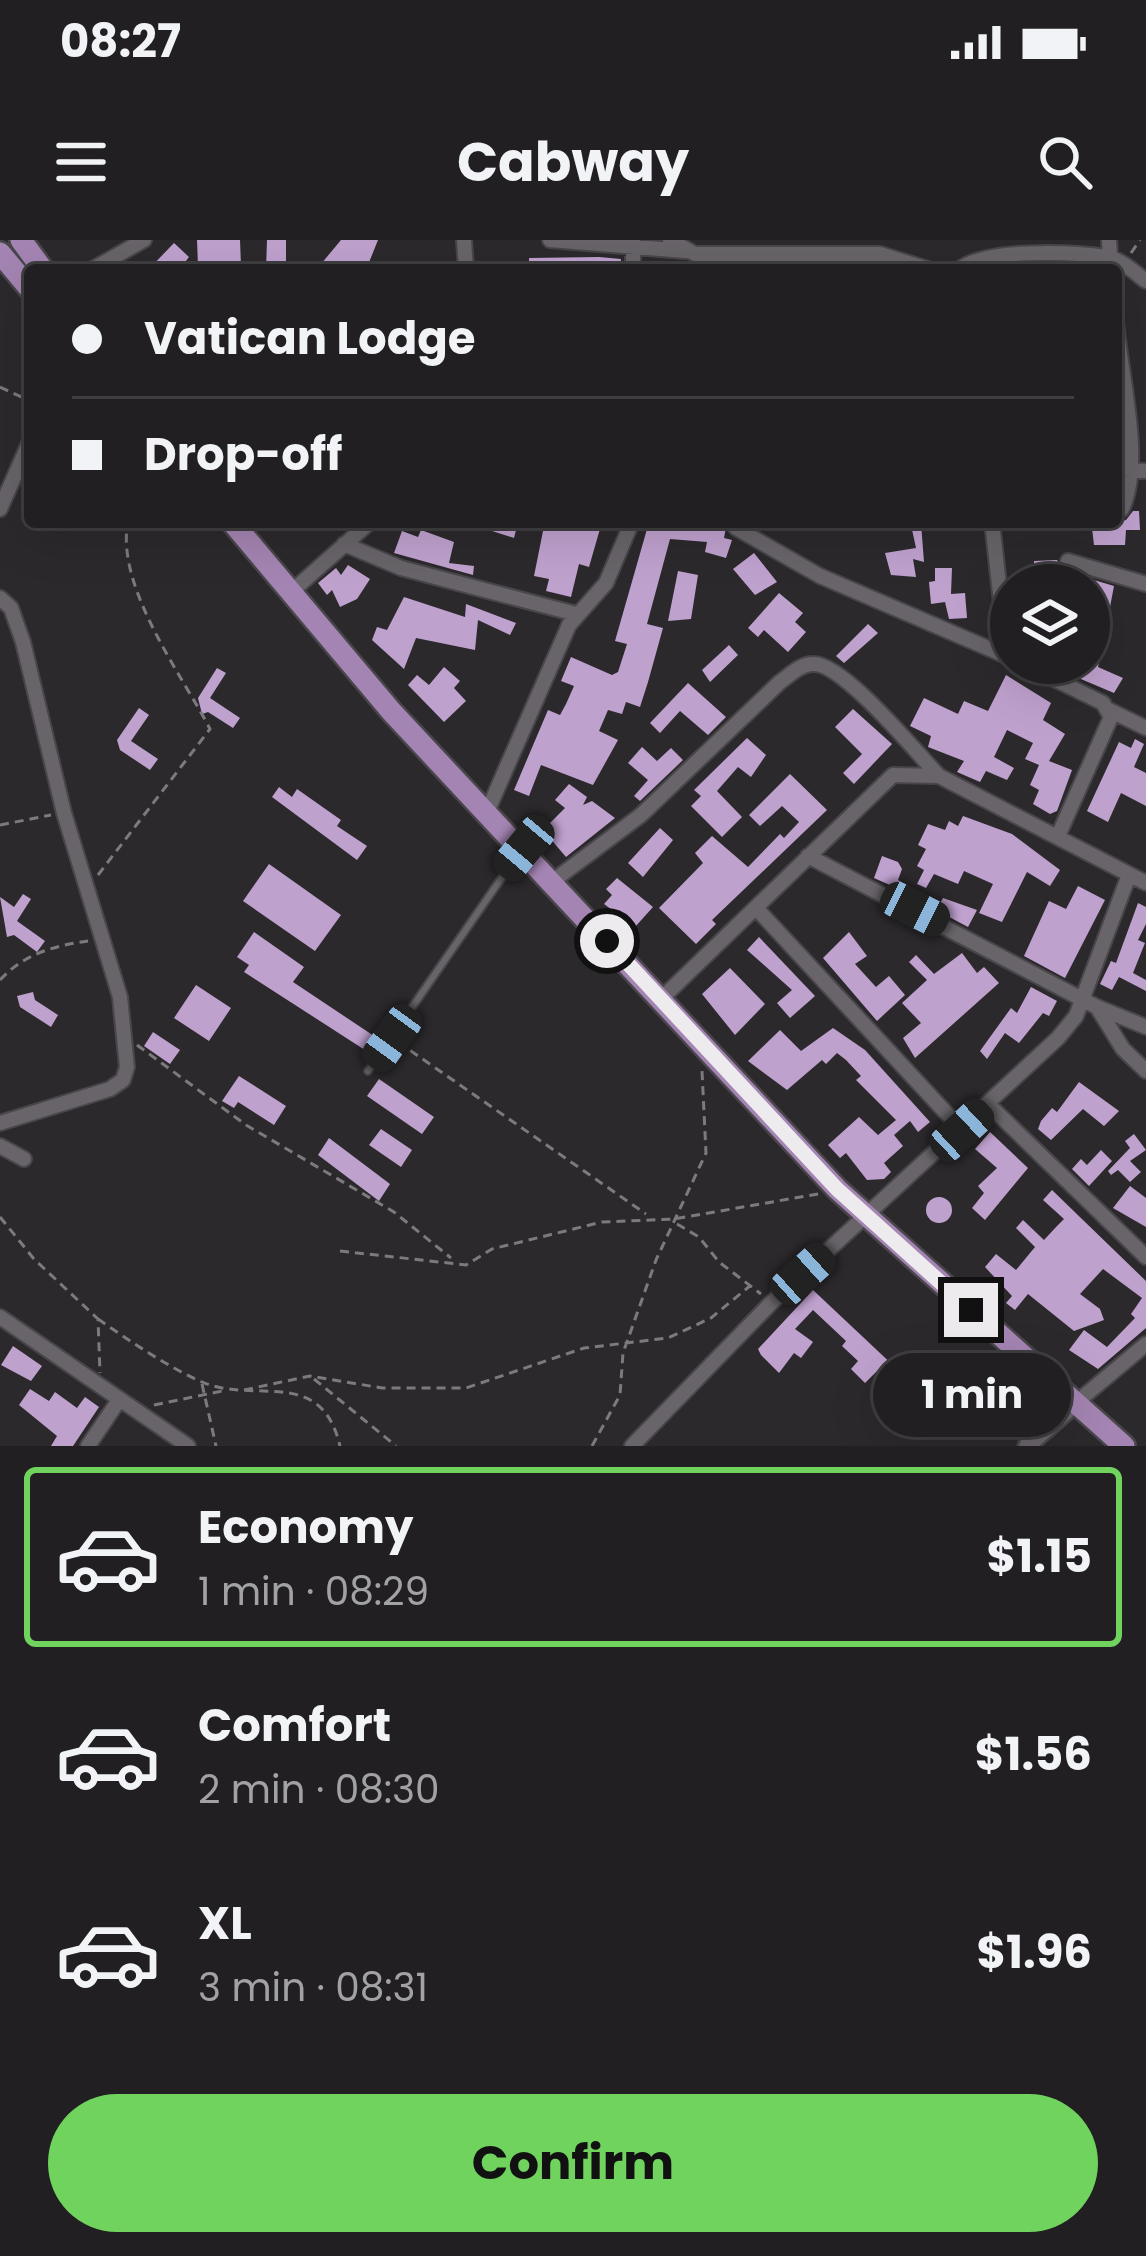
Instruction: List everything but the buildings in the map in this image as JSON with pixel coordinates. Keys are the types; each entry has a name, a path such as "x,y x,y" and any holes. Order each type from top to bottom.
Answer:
{"highway":[{"path":"21,240 39,264"},
{"path":"0,253 24,282"},
{"path":"237,528 487,812 837,1189 1124,1446"}],"street":[{"path":"102,264 144,240"},
{"path":"550,240 686,251 880,254 912,264"},
{"path":"670,240 686,251"},
{"path":"966,264 1004,255 1115,264 1109,240"},
{"path":"1122,358 1131,470 1122,508"},
{"path":"0,509 24,455"},
{"path":"290,593 363,528"},
{"path":"487,812 576,614 606,583 629,528"},
{"path":"736,528 838,585 990,649"},
{"path":"993,528 998,564"},
{"path":"344,544 401,568 576,614"},
{"path":"1068,561 1146,584"},
{"path":"0,598 11,608 23,642 64,813 120,997 127,1067 118,1085 0,1123"},
{"path":"554,881 629,825 780,682 806,664 819,663 849,683 939,776"},
{"path":"1060,684 1146,728"},
{"path":"1058,836 1110,724 1109,710"},
{"path":"660,1000 757,909 878,784 913,772 939,776 1146,883"},
{"path":"808,856 1090,1003 1146,1027"},
{"path":"632,1446 771,1303 989,1105 1090,1003 1129,875"},
{"path":"757,909 962,1130"},
{"path":"1090,1003 1146,1071"},
{"path":"989,1105 1146,1257"},
{"path":"0,1147 24,1159"},
{"path":"3,1325 188,1446"},
{"path":"1027,1446 1146,1344"},
{"path":"88,1446 125,1404"}],"lane":[{"path":"368,1070 484,897 524,848"}],"path":[{"path":"1115,264 1140,240"},
{"path":"89,884 210,731 162,646 135,580 127,528"},
{"path":"0,825 64,813"},
{"path":"0,980 16,963 45,950 101,940"},
{"path":"126,1037 246,1124 394,1212 453,1260"},
{"path":"392,1038 649,1216"},
{"path":"592,1446 620,1395 627,1343 674,1221 706,1154 700,1042"},
{"path":"674,1221 837,1189"},
{"path":"340,1252 453,1260 466,1265 506,1245 649,1216 674,1221 699,1237 719,1262 771,1303"},
{"path":"0,1217 34,1259 98,1319 202,1382 228,1389 282,1390 320,1406 340,1446"},
{"path":"244,1390 310,1376 360,1386 453,1390 584,1348 691,1329 751,1286"},
{"path":"98,1319 99,1386"},
{"path":"310,1376 397,1446"},
{"path":"202,1382 216,1446"},
{"path":"125,1404 203,1397 228,1389"}],"route":[{"path":"607,941 837,1189 971,1310"}]}
